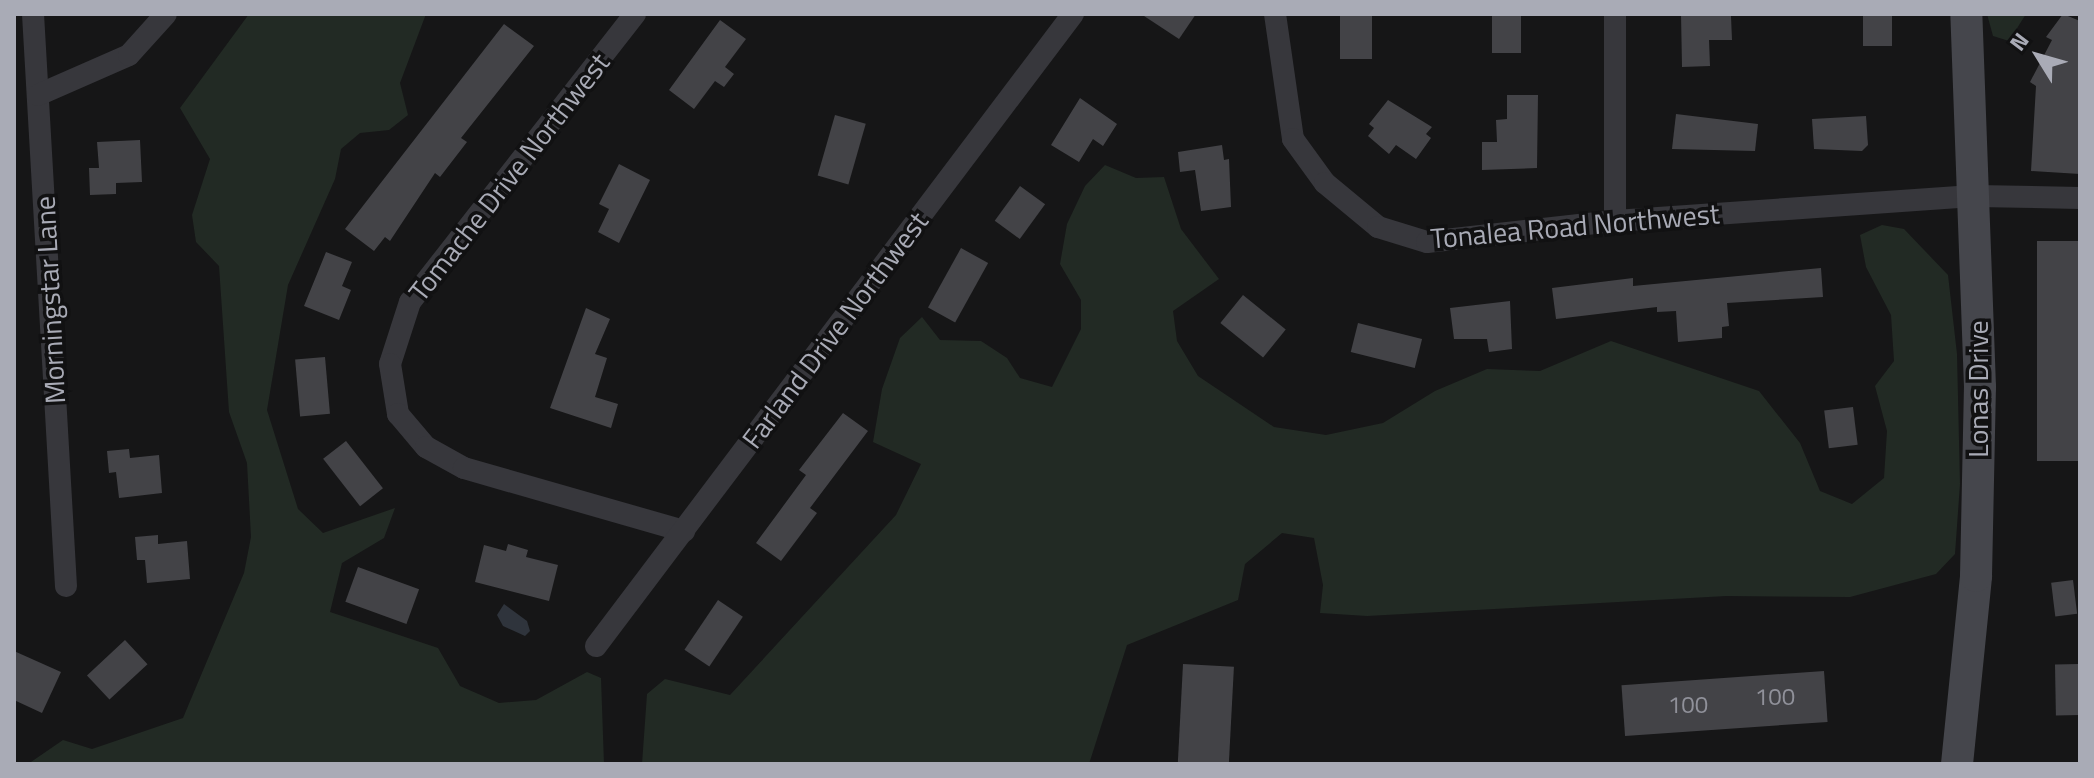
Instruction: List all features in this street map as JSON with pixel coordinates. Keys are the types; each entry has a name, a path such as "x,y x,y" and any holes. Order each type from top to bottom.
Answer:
{"street":[{"name":"Morningstar Lane","path":"33,14 66,586"},
{"path":"38,95 129,55 166,14"},
{"name":"Tomache Drive Northwest","path":"635,14 410,302 390,364 398,414 426,447 464,468 684,531"},
{"name":"Farland Drive Northwest","path":"596,646 1073,14"},
{"name":"Tonalea Road Northwest","path":"1275,14 1293,139 1325,183 1378,227 1427,242 1615,221 1976,196 2080,198"},
{"path":"1615,14 1615,221"},
{"name":"Lonas Drive","path":"1957,764 1976,576 1980,387 1976,196 1966,14"}],"shaded area":[{"path":"249,14 426,14 400,83 408,115 389,130 360,133 341,149 335,179 288,285 267,410 298,509 323,533 395,508 384,538 342,563 330,612 438,648 460,686 499,703 536,700 587,672 601,678 604,764 28,764 63,740 92,749 183,718 244,573 251,537 247,463 229,412 219,266 196,242 192,215 210,159 180,108"},
{"path":"1987,14 2026,14 2009,41 1993,36"},
{"path":"1105,165 1136,178 1164,177 1181,229 1219,279 1173,311 1177,341 1198,376 1274,427 1326,435 1383,423 1435,391 1487,369 1540,371 1611,341 1759,391 1800,443 1820,491 1852,504 1884,478 1887,431 1875,386 1894,361 1891,315 1866,267 1860,235 1882,225 1904,229 1948,275 1957,354 1960,484 1955,554 1936,574 1850,597 1726,596 1367,616 1320,613 1323,585 1314,538 1282,533 1245,564 1238,600 1127,645 1089,764 642,764 647,694 665,679 730,695 896,515 921,464 873,442 882,389 900,338 922,317 940,340 981,341 1007,358 1020,378 1052,387 1081,329 1081,300 1060,264 1067,224 1085,186"},
{"path":"504,604 527,621 530,631 525,636 503,626 497,615"}],"building":[{"path":"1141,14 1196,14 1179,39"},
{"path":"1340,14 1372,14 1372,59 1340,59"},
{"path":"1492,14 1521,14 1521,53 1492,53"},
{"path":"1681,14 1731,16 1732,40 1709,40 1710,66 1682,67"},
{"path":"1863,14 1892,14 1892,46 1863,46"},
{"path":"2063,14 2080,21 2080,174 2031,171 2036,86 2030,82 2052,40 2046,37"},
{"path":"720,20 746,39 725,67 734,74 724,87 715,81 694,109 669,90"},
{"path":"504,24 534,46 461,138 467,142 440,177 435,173 390,241 385,237 374,251 345,229"},
{"path":"1507,95 1538,95 1537,168 1482,170 1482,142 1497,142 1496,120 1507,119"},
{"path":"1080,98 1117,124 1103,146 1093,139 1079,162 1051,145"},
{"path":"1388,100 1432,127 1426,134 1431,138 1416,159 1396,145 1389,154 1368,136 1374,128 1369,124"},
{"path":"1676,114 1758,124 1755,151 1672,149"},
{"path":"835,115 866,124 848,184 818,176"},
{"path":"1866,116 1868,145 1862,151 1814,149 1812,119"},
{"path":"140,140 142,182 116,183 116,194 90,195 89,168 99,168 97,142"},
{"path":"1222,145 1224,160 1229,159 1231,207 1201,211 1195,170 1180,172 1178,152"},
{"path":"619,164 650,180 619,243 598,232 609,209 599,204"},
{"path":"1020,186 1045,204 1020,239 995,221"},
{"path":"2037,241 2080,241 2080,461 2037,461"},
{"path":"961,248 988,263 955,323 928,307"},
{"path":"326,252 352,262 342,286 351,290 339,320 304,306"},
{"path":"1821,268 1823,297 1727,303 1729,326 1722,327 1722,338 1678,342 1676,311 1657,312 1657,307 1556,319 1552,288 1633,278 1633,286"},
{"path":"1243,295 1286,330 1263,358 1220,323"},
{"path":"1510,301 1512,349 1489,352 1487,339 1454,339 1450,308"},
{"path":"586,308 610,319 595,354 607,358 595,397 618,404 611,428 550,408"},
{"path":"1358,323 1422,339 1415,368 1351,352"},
{"path":"325,357 330,414 300,416 295,360"},
{"path":"1853,407 1858,445 1829,448 1824,411"},
{"path":"843,413 868,431 810,508 817,513 781,561 756,543 806,475 799,470"},
{"path":"346,441 383,488 360,506 323,459"},
{"path":"129,449 130,458 159,455 162,493 119,498 116,472 109,473 107,451"},
{"path":"158,535 158,544 187,541 190,579 147,583 145,560 137,560 135,537"},
{"path":"508,544 528,550 526,557 558,565 549,601 475,582 484,545 506,551"},
{"path":"358,567 419,589 406,624 345,602"},
{"path":"2073,580 2077,614 2055,616 2051,583"},
{"path":"718,600 743,617 709,667 684,650"},
{"path":"125,640 148,664 109,700 87,675"},
{"path":"14,651 61,672 42,713 14,700"},
{"path":"1183,664 1234,667 1229,764 1178,764"},
{"path":"2055,664 2079,664 2080,715 2056,715"},
{"path":"1824,671 1828,722 1625,736 1621,685"}]}
